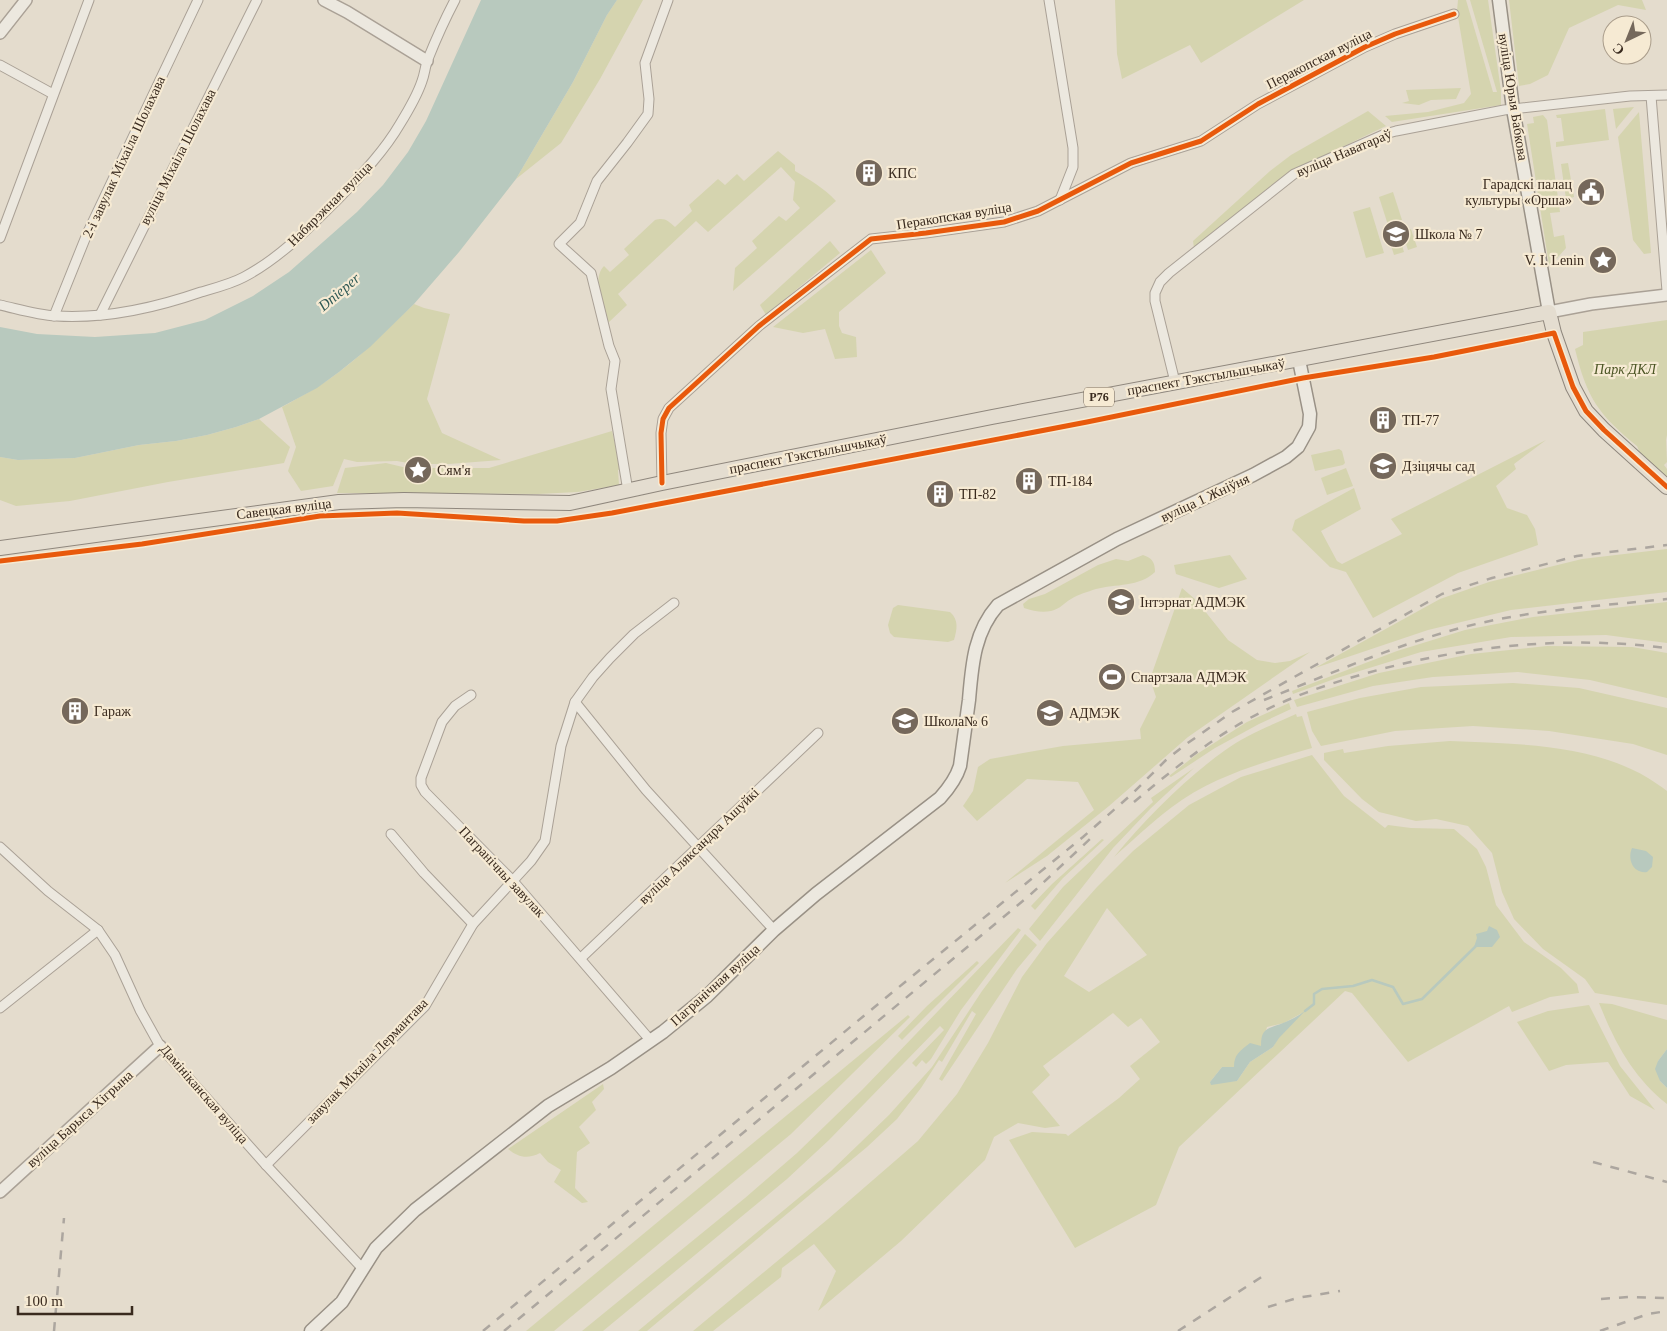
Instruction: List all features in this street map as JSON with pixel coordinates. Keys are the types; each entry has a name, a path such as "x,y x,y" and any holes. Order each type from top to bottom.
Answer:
{"main road":[{"name":"вуліца Юрыя Бабкова","path":"1499,0 1513,110 1549,312"},
{"name":"праспект Тэкстыльшчыкаў","path":"570,503 662,483 1175,382 1549,312"},
{"path":"1549,312 1554,333 1573,387 1586,411 1604,430 1667,487"},
{"name":"вуліца 1 Жніўня","path":"1030,587 1117,539 1253,475 1286,457 1298,447 1309,427 1310,414 1299,360"},
{"name":"Савецкая вуліца","path":"0,548 339,502 404,500 570,503"},
{"name":"Пагранічная вуліца","path":"311,1331 342,1302 380,1242 415,1210 548,1106 651,1041 707,996 774,930 816,894 940,798 955,780 960,766 973,662 982,628 998,605 1030,587"}],"street":[{"path":"0,34 26,0"},
{"path":"0,238 88,0"},
{"name":"2-і завулак Міхаіла Шолахава","path":"54,316 87,234 198,0"},
{"name":"вуліца Міхаіла Шолахава","path":"100,315 257,0"},
{"path":"324,0 427,61"},
{"name":"Набярэжная вуліца","path":"0,305 54,316 100,315 129,311 170,301 243,278 295,241 345,191 383,149 400,125 417,93 423,79 427,61 455,0"},
{"path":"628,491 611,389 615,361 609,346 591,273 559,244 580,223 597,181 648,114 650,98 645,63 668,0"},
{"path":"1049,0 1073,148 1073,167 1060,200"},
{"name":"Перакопская вуліца","path":"662,483 662,419 669,408 759,326 871,239 926,234 1004,222 1038,211 1131,163 1201,141 1258,104 1365,46 1454,14"},
{"path":"0,65 53,94"},
{"name":"вуліца Наватараў","path":"1175,382 1154,292 1169,273 1294,174 1396,131 1513,110 1630,96 1667,95"},
{"path":"1651,96 1667,291"},
{"name":"праспект Тэкстыльшчыкаў","path":"1549,312 1591,304 1667,295"},
{"name":"завулак Міхаіла Лермантава","path":"266,1165 425,1006 474,924 531,861 545,841 560,746 575,702 610,658 640,629 674,603"},
{"name":"Пагранічны завулак","path":"471,695 455,706 442,722 421,778 421,785 425,792 514,881 651,1041"},
{"path":"575,702 646,790 774,930"},
{"name":"вуліца Аляксандра Ашуйкі","path":"581,958 818,733"},
{"path":"391,834 424,873 474,924"},
{"name":"Дамініканская вуліца","path":"0,847 48,891 98,930 115,955 140,1010 160,1046 266,1165 362,1268"},
{"path":"0,1008 98,930"},
{"name":"вуліца Барыса Хігрына","path":"1,1190 160,1046"}],"green space":[{"path":"617,0 643,0 600,79 561,143 516,179 573,82 607,15"},
{"path":"1115,0 1304,0 1201,63 1190,45 1122,79 1117,54"},
{"path":"1458,0 1466,0 1493,92 1497,92 1470,0 1488,0 1501,91 1501,105 1392,122 1385,116 1428,112 1464,103 1471,94 1457,11"},
{"path":"1509,0 1642,0 1646,10 1618,5 1569,28 1548,75 1530,84 1519,86"},
{"path":"1461,88 1456,99 1431,100 1419,105 1402,103 1409,101 1406,90"},
{"path":"1634,107 1616,129 1613,109"},
{"path":"1605,109 1609,140 1556,147 1556,142 1564,141 1561,118 1557,118 1556,115"},
{"path":"1368,111 1386,126 1296,169 1194,248 1193,241 1270,171 1291,155"},
{"path":"1639,112 1651,253 1644,254 1633,240 1618,137"},
{"path":"1543,115 1547,120 1560,212 1550,213 1554,237 1564,235 1566,248 1551,265 1549,265 1527,124 1534,123 1533,117"},
{"path":"778,151 795,165 795,171 822,188 836,201 733,291 735,268 757,248 752,241 779,216 786,221 800,208 793,200 795,182 781,167 708,232 696,221 618,294 627,305 608,323 605,321 598,285 600,271 604,266 610,272 629,255 624,249 655,220 664,219 675,227 692,211 689,205 718,179 725,185 737,174 744,181"},
{"path":"1568,163 1574,197 1566,199 1561,164"},
{"path":"1393,192 1402,220 1388,225 1379,197"},
{"path":"1370,207 1384,253 1366,258 1353,212"},
{"path":"1411,229 1417,247 1408,250 1402,232"},
{"path":"1398,233 1404,252 1394,255 1388,236"},
{"path":"830,241 840,253 766,315 760,305"},
{"path":"871,250 886,273 839,312 839,326 842,333 856,337 857,357 835,359 825,329 803,333 773,327"},
{"path":"414,304 450,314 427,399 442,433 501,460 449,464 413,464 397,461 357,462 344,459 333,486 301,491 288,471 296,447 282,407 318,386 349,364"},
{"name":"Парк ДКЛ","path":"1667,320 1667,462 1664,465 1667,469 1667,480 1646,460 1637,446 1603,414 1584,380 1575,349 1583,345 1583,332"},
{"path":"259,419 290,447 284,463 168,482 70,501 16,506 0,500 0,457 18,460 75,458 139,445 207,435"},
{"path":"612,431 621,469 618,470 619,485 578,492 538,494 337,493 345,468 386,463 407,468 489,468"},
{"path":"1546,440 1514,464 1516,469 1496,486 1507,508 1527,515 1535,529 1538,545 1458,573 1373,618 1346,572 1330,567 1292,530 1295,520 1354,488 1361,509 1321,531 1337,561 1342,564 1402,534 1391,519"},
{"path":"1339,449 1342,451 1345,463 1343,465 1315,471 1311,455"},
{"path":"1346,468 1353,486 1327,495 1321,478"},
{"path":"1667,549 1667,592 1511,610 1428,630 1315,668 1440,599 1489,582 1582,559"},
{"path":"1143,555 1152,561 1154,566 1155,572 1149,577 1135,583 1103,587 1086,592 1051,611 1044,612 1024,608 1023,604 1029,599 1045,594 1098,565 1116,559 1128,561"},
{"path":"1230,555 1247,579 1219,588 1176,574 1174,565"},
{"path":"1182,588 1196,600 1228,640 1257,660 1275,663 1290,661 1310,652 1188,737 1109,806 1047,856 1005,883 1094,810 1078,782 1027,779 977,821 963,806 973,791 978,767 990,759 1063,746 1141,739 1140,729 1156,697 1150,679"},
{"path":"1667,602 1667,643 1606,635 1511,637 1421,652 1293,694 1292,691 1397,651 1465,630 1533,617"},
{"path":"898,605 950,612 955,618 956,625 954,640 948,642 894,637 890,633 888,625 893,608"},
{"path":"1547,646 1632,647 1667,653 1667,698 1590,680 1518,672 1433,677 1373,686 1297,707 1294,700 1379,673 1471,654"},
{"path":"1513,683 1579,688 1667,708 1667,755 1633,744 1549,731 1473,726 1395,731 1321,746 1312,731 1307,712 1360,698 1421,687"},
{"path":"1289,703 1291,709 1215,748 1171,777 1169,776 1197,754 1247,722"},
{"path":"1296,714 1297,717 1302,716 1312,748 1239,771 1204,787 1165,813 1114,857 1166,800 1209,762 1241,740"},
{"path":"1450,741 1526,745 1577,752 1626,766 1667,791 1667,1005 1595,993 1585,979 1543,949 1514,919 1502,892 1492,853 1468,826 1436,819 1416,821 1379,812 1362,799 1324,760 1324,753 1343,749 1344,753 1388,746"},
{"path":"1312,755 1344,796 1385,828 1388,825 1411,828 1454,829 1477,849 1486,867 1496,905 1524,942 1561,968 1577,984 1579,993 1550,997 1512,1012 1509,1006 1408,1062 1352,993 1345,991 1179,1147 1156,1205 1075,1248 1009,1140 1032,1132 1066,1134 1068,1136 1119,1098 1140,1079 1130,1066 1160,1042 1141,1018 1128,1027 1113,1013 1043,1066 1050,1075 1032,1092 1060,1126 1045,1128 1018,1123 994,1137 985,1160 901,1241 818,1311 836,1271 814,1244 782,1268 781,1277 713,1331 693,1331 828,1219 918,1141 957,1094 988,1043 1022,977 1047,943 1097,887 1133,851 1189,805 1241,777","holes":["1107,908 1147,955 1089,992 1064,976","1302,1013 1278,1038 1273,1047 1250,1062 1237,1081 1210,1082 1222,1067 1234,1067 1261,1046 1267,1027 1284,1023"]},
{"path":"1194,768 1151,808 1113,848 1040,941 1029,929 1063,887 1153,802 1151,798"},
{"path":"1102,839 1104,840 1063,878 1035,910 1031,906 1052,884"},
{"path":"1018,928 1021,930 961,1010 926,1064 922,1060 916,1067 912,1063 944,1030 940,1026 829,1140 787,1179 603,1331 582,1331 745,1198 797,1153 863,1089"},
{"path":"1025,934 1037,945 1017,969 942,1081 939,1079 976,1014 972,1011 942,1062 939,1060 921,1088 897,1119 867,1147 647,1331 638,1331 831,1171 889,1115 932,1067 982,991"},
{"path":"977,961 979,963 902,1040 898,1036 927,1006"},
{"path":"1599,1003 1612,1004 1667,1020 1667,1049 1658,1061 1660,1081 1667,1088 1667,1104 1644,1082 1626,1058"},
{"path":"1589,1005 1620,1066 1655,1110 1630,1096 1608,1062 1566,1065 1549,1071 1517,1022 1548,1011"},
{"path":"908,1015 910,1017 791,1134 554,1331 526,1331"},
{"path":"603,1084 604,1089 592,1102 596,1110 579,1127 590,1143 577,1152 575,1188 588,1202 582,1203 554,1182 561,1170 548,1162 540,1153 524,1157 508,1149"}],"water":[{"name":"Dnieper","path":"481,0 617,0 607,15 573,82 516,179 459,252 414,304 370,347 317,388 259,419 236,427 176,441 139,445 75,458 18,460 0,457 0,327 37,334 95,337 155,333 205,320 253,296 289,272 357,212 383,185 408,152 426,121"},
{"path":"1632,848 1646,851 1653,857 1652,867 1647,872 1638,871 1632,865 1630,857"},
{"path":"1489,926 1497,930 1500,937 1492,947 1474,947 1477,938 1476,934 1487,931"},
{"path":"1305,1011 1273,1047 1250,1062 1237,1081 1211,1085 1210,1082 1222,1067 1234,1067 1236,1056 1250,1043 1261,1046 1262,1035 1266,1030 1289,1021"},
{"path":"1667,1049 1667,1088 1660,1081 1655,1069 1658,1061"}],"waterway":[{"path":"1305,1011 1314,1004 1314,994 1322,989 1353,986 1372,980 1393,987 1403,1004 1422,999 1477,945"}],"railway":[{"path":"483,1331 1083,837 1132,794 1166,760 1232,712 1442,594 1492,578 1577,556 1667,545"},
{"path":"1264,700 1388,651 1464,627 1514,616 1590,606 1667,599"},
{"path":"1134,802 1176,768 1234,727 1250,718 1304,694 1360,675 1436,657 1512,646 1589,643 1667,648"},
{"path":"504,1331 1030,895 1090,839"},
{"path":"1593,1162 1667,1182"},
{"path":"54,1331 64,1218"},
{"path":"1178,1331 1263,1276"},
{"path":"1268,1307 1297,1298 1340,1291"},
{"path":"1601,1299 1629,1297 1667,1298"},
{"path":"1600,1331 1648,1314 1667,1311"}],"cycle path":[{"path":"662,483 661,433 663,419 669,408 759,326 871,239 1004,222 1038,211 1131,163 1201,141 1258,104 1365,47 1395,34 1454,14"},
{"path":"0,561 142,544 320,516 397,513 524,521 557,521 612,513 1087,422 1303,378 1434,357 1554,333 1573,387 1586,411 1604,430 1667,487"}],"place":[{"name":"КПС","path":"869,173"},
{"name":"Гарадскі палац культуры «Орша»","path":"1591,192"},
{"name":"Школа № 7","path":"1396,234"},
{"name":"V. I. Lenin","path":"1603,260"},
{"name":"ТП-77","path":"1383,420"},
{"name":"Дзіцячы сад","path":"1383,466"},
{"name":"Сям'я","path":"418,470"},
{"name":"ТП-184","path":"1029,481"},
{"name":"ТП-82","path":"940,494"},
{"name":"Інтэрнат АДМЭК","path":"1121,602"},
{"name":"Спартзала АДМЭК","path":"1112,677"},
{"name":"Гараж","path":"75,711"},
{"name":"АДМЭК","path":"1050,713"},
{"name":"Школа№ 6","path":"905,721"}]}
